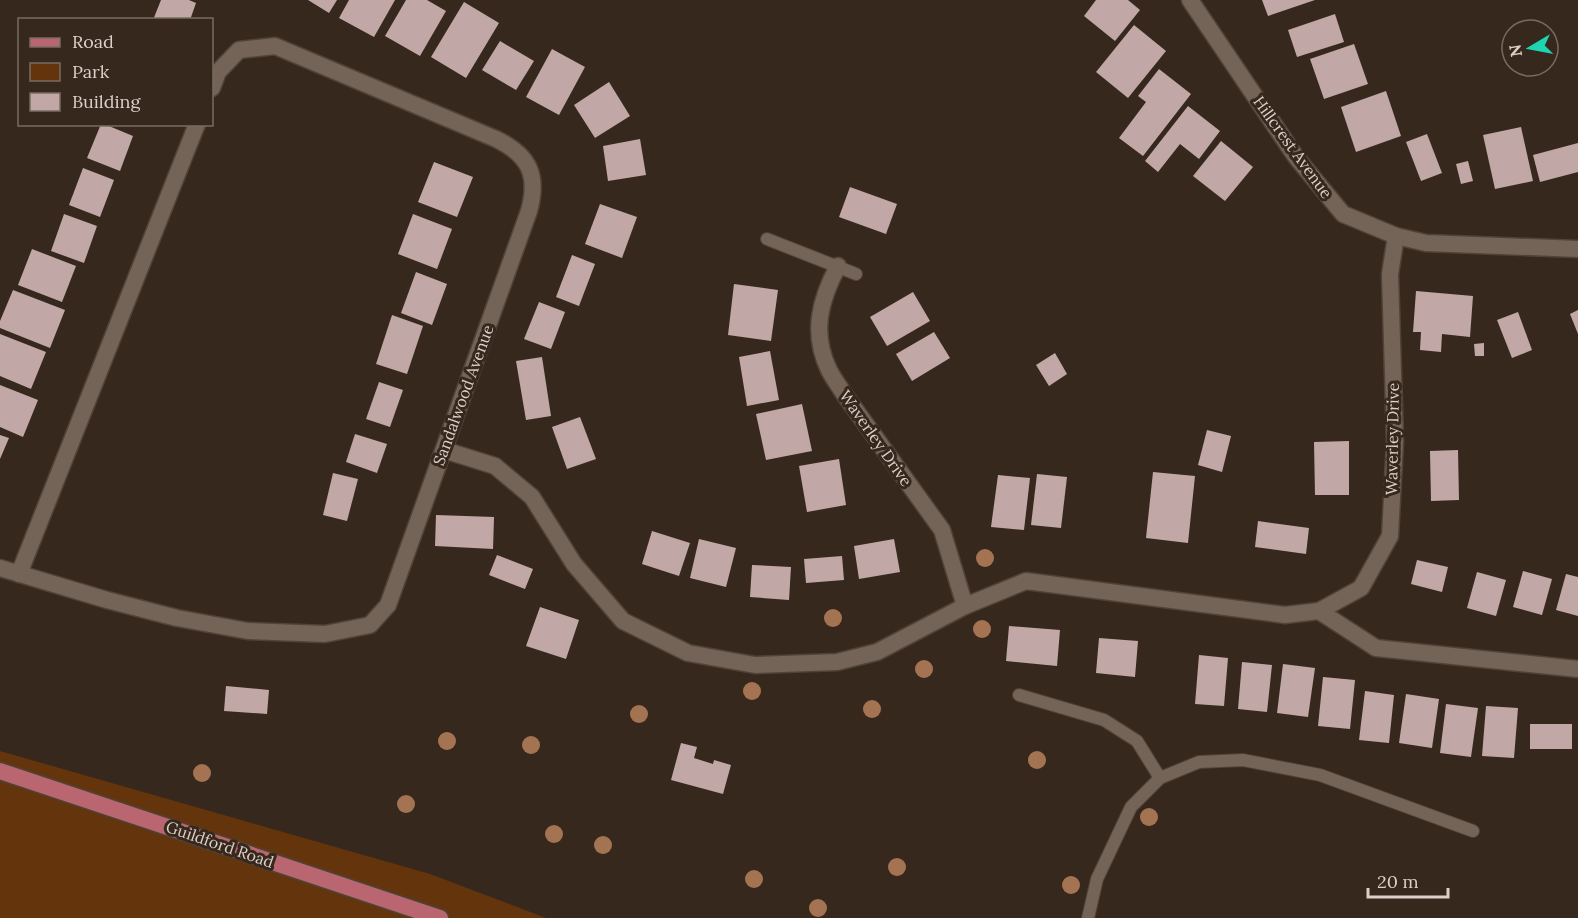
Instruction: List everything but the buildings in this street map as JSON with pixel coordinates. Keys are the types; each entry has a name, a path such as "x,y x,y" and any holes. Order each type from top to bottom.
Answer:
{"main road":[{"name":"Guildford Road","path":"0,771 440,918"}],"street":[{"name":"Hillcrest Avenue","path":"1190,0 1296,157 1343,214 1396,236 1426,243 1578,249"},
{"name":"Sandalwood Avenue","path":"0,568 177,618 248,631 326,634 370,625 388,605 533,196 533,182 529,168 511,146 275,46 239,50 218,72 213,85"},
{"path":"20,574 196,126"},
{"name":"Waverley Drive","path":"444,450 495,466 532,498 574,564 623,621 688,653 755,665 837,662 877,652 965,606 1026,581 1285,615 1319,611 1360,588 1390,536 1395,441 1390,274 1396,236"},
{"name":"Waverley Drive","path":"838,266 823,298 819,318 819,339 825,362 844,394 942,531 965,606"},
{"path":"1319,611 1376,648 1578,669"}],"lane":[{"path":"767,239 856,274"},
{"path":"1019,695 1104,720 1137,741 1160,778"},
{"path":"1088,918 1097,879 1131,807 1160,778 1198,762 1243,760 1320,775 1473,831"}],"green space":[{"path":"0,751 430,874 546,918 0,918"}]}
